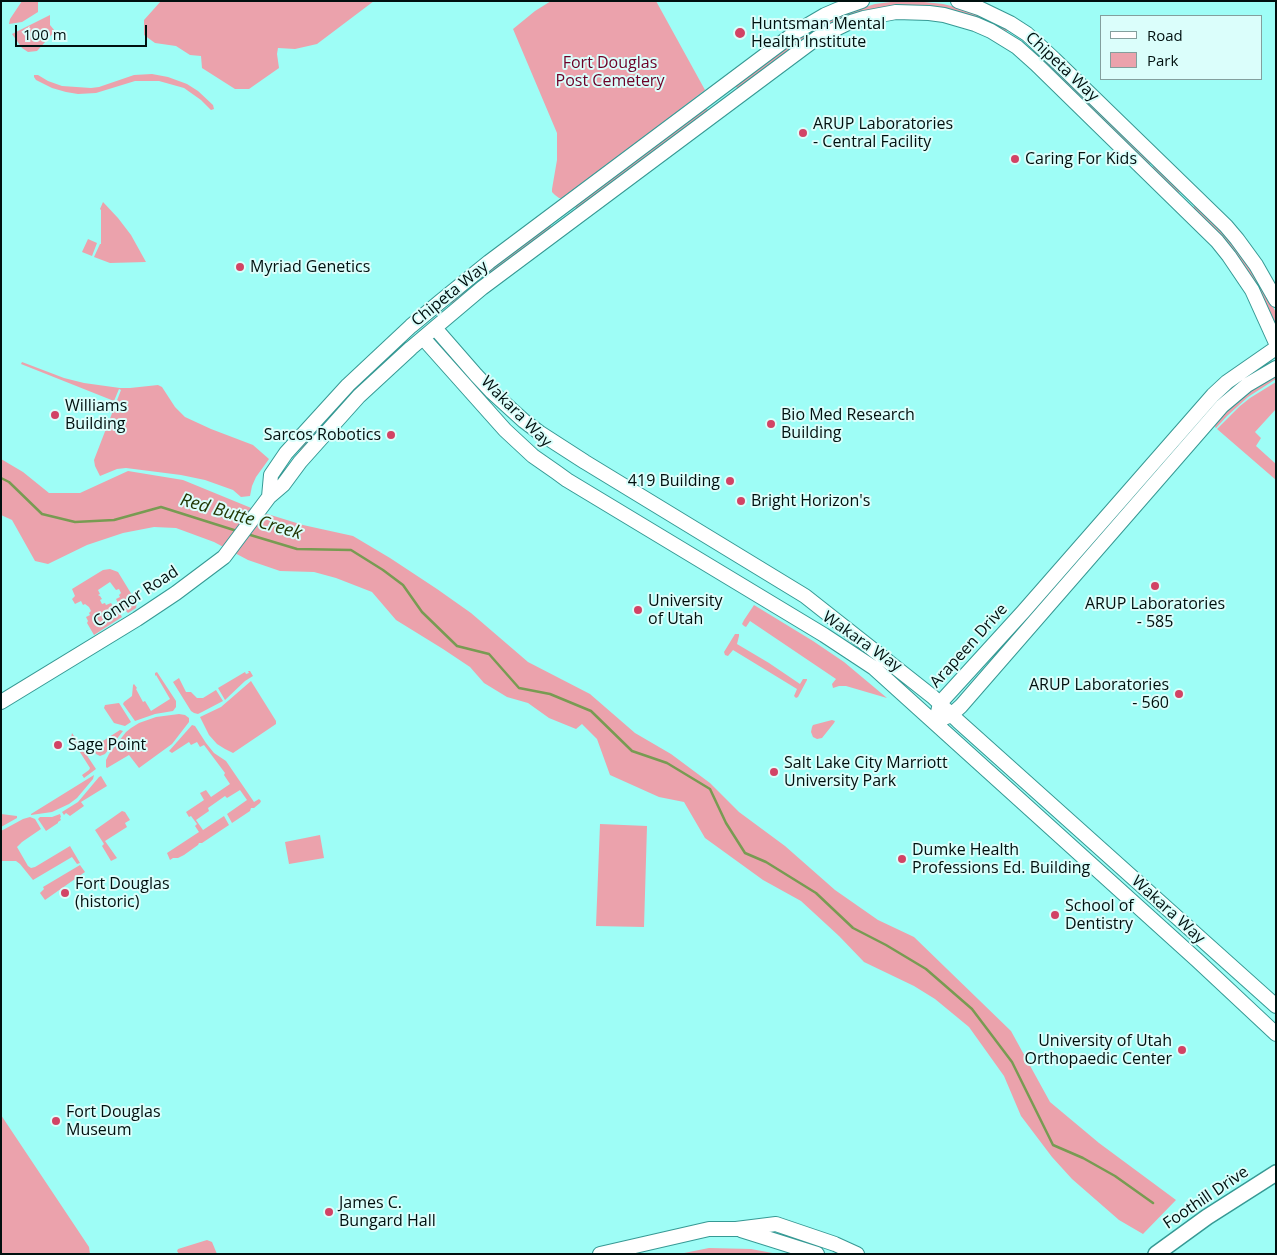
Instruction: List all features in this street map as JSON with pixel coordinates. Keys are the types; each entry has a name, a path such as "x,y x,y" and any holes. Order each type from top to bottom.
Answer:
{"main road":[{"name":"Foothill Drive","path":"1156,1254 1207,1217 1276,1173"}],"street":[{"name":"Chipeta Way","path":"270,497 271,476 286,452 348,385 411,326 489,262 796,32 825,15 862,1"},
{"name":"Chipeta Way","path":"958,1 979,8 1010,23 1027,34 1047,52 1226,226 1256,265 1276,300"},
{"name":"Chipeta Way","path":"270,497 283,485 300,462 359,396 482,288 817,38 848,23 896,12 944,15 976,24 1017,47 1217,241 1252,290 1276,343"},
{"name":"Wakara Way","path":"435,328 491,391 524,421 570,453 805,596 940,703 951,715 1276,1006"},
{"name":"Wakara Way","path":"423,338 505,430 546,465 567,480 824,635 874,668 1197,960 1276,1034"},
{"name":"Arapeen Drive","path":"934,723 940,703 1023,612 1213,395 1227,382 1276,348"},
{"name":"Arapeen Drive","path":"934,723 951,715 961,706 1222,406 1247,385 1276,368"},
{"name":"Connor Road","path":"1,702 176,593 224,557 270,497"},
{"path":"600,1254 709,1229 736,1229 776,1224 835,1244 857,1254"},
{"path":"736,1229 817,1254"}],"green space":[{"path":"22,1 38,1 38,12 22,22 9,24 10,19"},
{"path":"161,1 374,1 317,44 295,49 278,48 279,68 249,89 235,89 202,68 201,56 190,55 176,46 155,43 144,35 144,20"},
{"name":"Fort Douglas Post Cemetery","path":"551,1 656,1 705,90 565,198 559,198 552,192 557,160 557,133 513,29"},
{"path":"899,1 943,4 964,9 1008,29 1005,33 880,9 739,89 736,87 736,85 794,41 825,22 875,4"},
{"path":"50,15 50,25 55,31 37,51 28,52 22,48 12,34"},
{"path":"1036,51 1152,161 1148,166 1034,54"},
{"path":"152,74 168,77 187,84 198,91 213,105 214,109 211,110 184,88 159,81 135,81 96,93 78,94 52,88 36,80 34,77 34,75 38,75 62,86 91,88 134,75"},
{"path":"706,108 709,111 576,209 575,205"},
{"path":"1155,165 1180,189 1180,192 1175,192 1151,168"},
{"path":"103,202 131,235 146,262 110,263 94,257 101,244 100,209"},
{"path":"1196,205 1231,238 1263,286 1276,313 1276,323 1250,275 1234,253 1193,209"},
{"path":"550,224 552,228 454,305 452,304 451,300"},
{"path":"88,239 97,243 92,256 82,252"},
{"path":"395,349 398,352 365,382 362,380"},
{"path":"22,362 64,378 84,383 120,388 158,385 162,387 175,407 185,417 253,445 269,459 256,477 250,496 241,497 233,490 205,480 181,475 126,468 117,469 100,476 94,460 121,390 119,389 114,401 21,364"},
{"path":"1275,376 1276,379 1248,397 1215,427 1216,423 1232,405 1253,389"},
{"path":"1276,382 1276,409 1255,432 1261,438 1256,446 1276,464 1276,480 1217,429 1250,398"},
{"path":"348,393 352,395 302,451 300,450 300,447"},
{"path":"1,459 23,472 49,493 80,493 128,471 183,480 261,512 303,525 353,536 390,558 471,613 528,662 590,694 635,733 671,754 710,783 739,812 785,846 835,890 878,920 914,937 1011,1031 1050,1102 1099,1143 1176,1200 1143,1234 1119,1220 1072,1179 1052,1157 1021,1116 1004,1076 969,1027 935,999 914,986 864,962 801,901 763,880 705,838 684,802 659,797 610,775 597,739 582,724 576,729 549,718 528,703 507,697 484,683 470,667 396,620 372,592 314,572 280,571 248,560 214,542 176,528 154,527 123,533 87,545 48,564 35,561 12,520 1,515"},
{"path":"110,569 118,572 132,595 130,596 131,599 135,599 137,602 136,608 128,613 126,611 121,613 116,599 120,597 121,593 110,582 98,590 100,594 98,595 102,599 100,600 102,604 111,603 113,606 116,606 122,617 94,635 87,623 86,617 90,615 91,611 81,601 75,604 72,599 75,596 72,589 103,570"},
{"path":"754,605 844,662 887,698 846,686 833,688 832,684 836,679 750,621 746,627 744,626 742,624"},
{"path":"735,634 739,634 737,644 800,684 803,679 807,679 798,697 794,696 797,689 733,650 728,656 725,655 724,652"},
{"path":"248,671 253,676 225,700 218,688 245,672 246,674 249,673"},
{"path":"157,672 176,701 176,707 173,711 155,714 135,721 123,704 132,696 134,684 143,702 145,701 151,711 170,699 155,676"},
{"path":"179,678 186,692 191,692 197,698 203,698 216,690 223,701 198,714 194,713 173,682"},
{"path":"251,681 276,721 276,724 233,753 217,744 209,735 200,717 221,707"},
{"path":"119,703 131,722 125,726 114,723 104,708 105,705"},
{"path":"179,714 189,718 189,722 172,744 139,768 129,755 106,767 106,760 109,754 131,728 156,717"},
{"path":"832,720 835,721 834,723 822,738 817,739 813,737 811,732 813,725"},
{"path":"192,725 195,726 214,753 226,761 254,802 259,799 261,801 232,823 227,814 247,800 240,790 227,798 225,796 208,808 209,811 196,820 203,830 224,816 229,825 202,843 199,843 184,855 170,860 167,853 199,832 195,826 197,824 186,812 204,800 200,793 206,790 211,797 230,784 224,775 225,773 204,745 200,747 197,742 191,745 189,742 172,753 169,751"},
{"path":"120,730 123,731 105,754 100,756 96,754 92,748"},
{"path":"72,733 96,769 84,778 82,775 90,768 71,738"},
{"path":"94,775 93,779 77,798 69,804 52,812 31,815 31,814"},
{"path":"101,776 107,786 81,802 84,806 70,816 66,813 64,815 62,812 78,802"},
{"path":"122,811 125,812 130,820 125,823 127,827 105,841 117,858 111,861 102,846 104,844 95,830"},
{"path":"1,814 17,816 17,818 1,827"},
{"path":"60,814 61,820 46,831 38,819 40,817 52,817"},
{"path":"30,817 35,819 41,829 17,847 28,866 31,868 35,867 70,846 80,863 77,864 72,857 33,880 16,861 2,861 1,831"},
{"path":"600,824 647,826 644,927 596,926"},
{"path":"320,835 324,858 289,864 285,842"},
{"path":"80,865 85,872 45,900 40,893 44,889 43,887"},
{"path":"1,1115 89,1247 90,1254 1,1254"},
{"path":"207,1240 212,1242 217,1254 179,1254 177,1251 178,1249"},
{"path":"709,1248 751,1249 778,1254 679,1254"}],"waterway":[{"name":"Red Butte Creek","path":"1,478 9,482 42,514 75,522 114,520 161,507 237,531"},
{"name":"Red Butte Creek","path":"247,534 297,549 351,550 403,585 422,612 457,646 489,654 519,688 550,694 591,711 632,751 667,763 710,789 726,823 745,853 766,862 816,893 853,928 926,969 972,1009 1012,1062 1053,1145 1083,1158 1115,1176 1153,1203"}],"place":[{"name":"Huntsman Mental Health Institute","path":"740,33"},
{"name":"ARUP Laboratories - Central Facility","path":"803,133"},
{"name":"Caring For Kids","path":"1015,159"},
{"name":"Myriad Genetics","path":"240,267"},
{"name":"Williams Building","path":"55,415"},
{"name":"Bio Med Research Building","path":"771,424"},
{"name":"Sarcos Robotics","path":"391,435"},
{"name":"419 Building","path":"730,481"},
{"name":"Bright Horizon's","path":"741,501"},
{"name":"ARUP Laboratories - 585","path":"1155,586"},
{"name":"University of Utah","path":"638,610"},
{"name":"ARUP Laboratories - 560","path":"1179,694"},
{"name":"Sage Point","path":"58,745"},
{"name":"Salt Lake City Marriott University Park","path":"774,772"},
{"name":"Dumke Health Professions Ed. Building","path":"902,859"},
{"name":"Fort Douglas (historic)","path":"65,893"},
{"name":"School of Dentistry","path":"1055,915"},
{"name":"University of Utah Orthopaedic Center","path":"1182,1050"},
{"name":"Fort Douglas Museum","path":"56,1121"},
{"name":"James C. Bungard Hall","path":"329,1212"}]}
